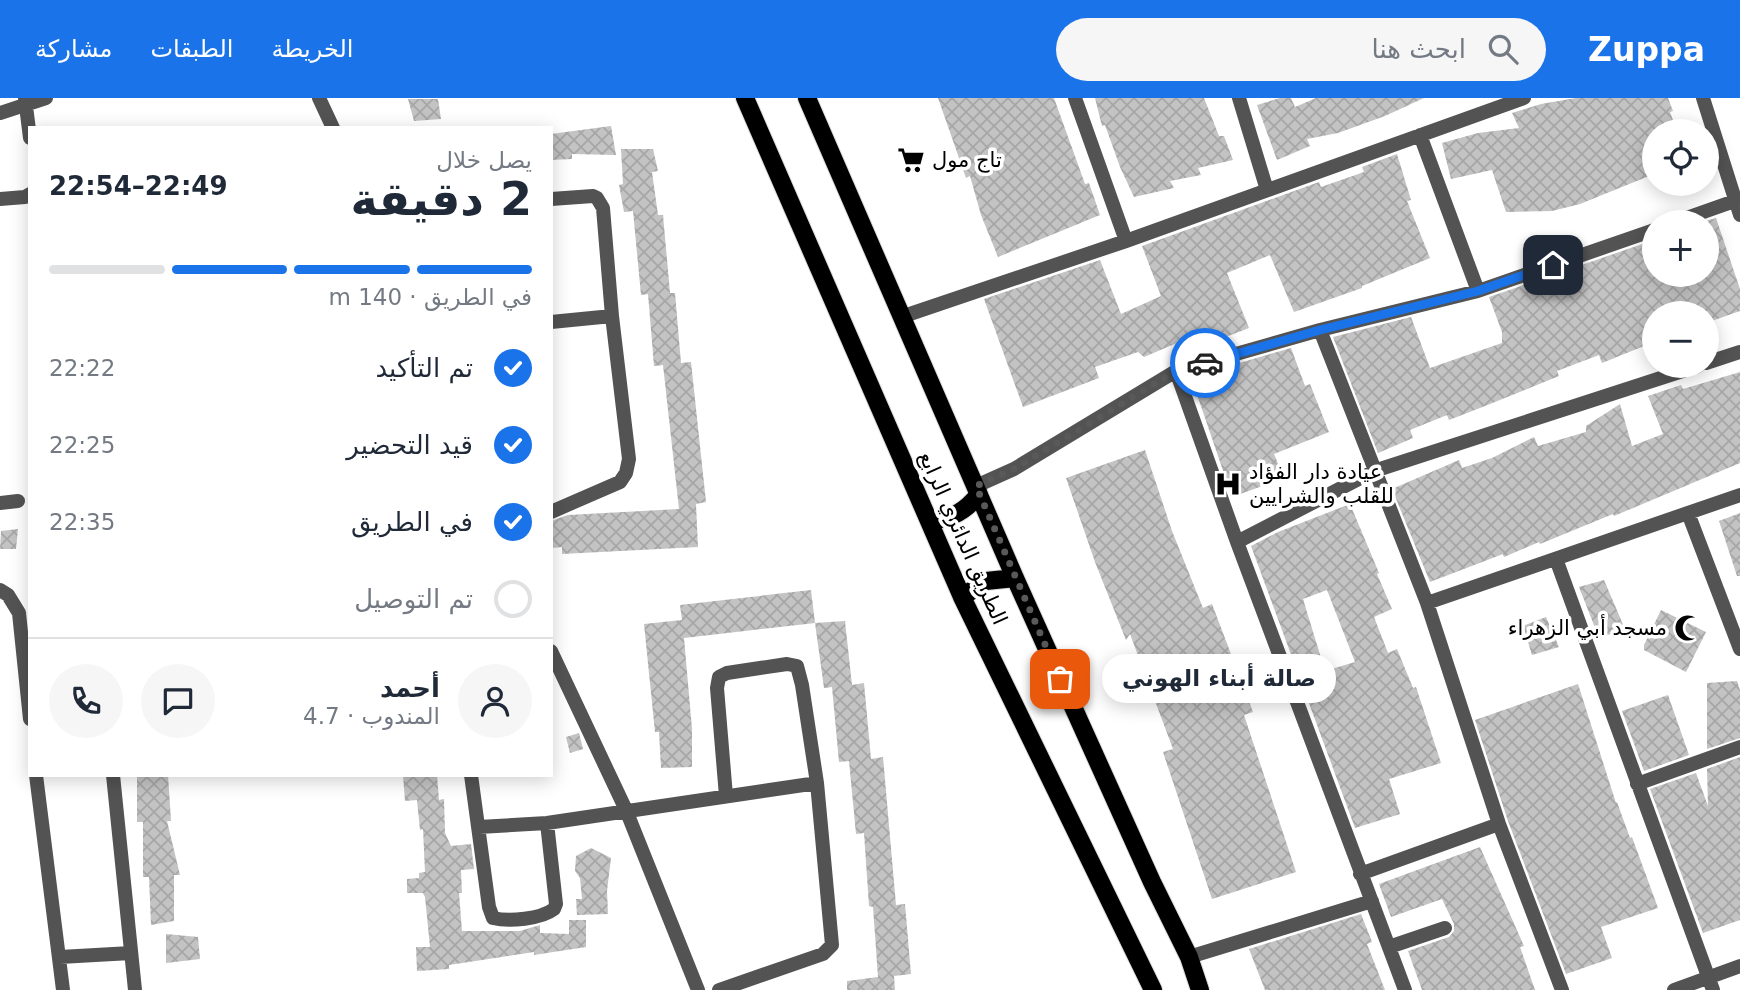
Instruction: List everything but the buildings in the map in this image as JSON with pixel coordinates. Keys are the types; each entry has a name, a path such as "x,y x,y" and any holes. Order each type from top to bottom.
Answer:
{"main road":[{"name":"الطريق الدائري الرابع","path":"745,98 962,597 1153,990"},
{"name":"الطريق الدائري الرابع","path":"807,98 1015,578 1152,882 1189,957 1200,990"},
{"path":"929,520 958,514 966,509 978,490"},
{"path":"962,597 986,581 1015,578"}],"street":[{"path":"0,113 25,101 46,98"},
{"path":"319,98 332,126"},
{"path":"1075,98 1126,242"},
{"path":"1239,98 1267,190"},
{"path":"901,317 1126,242 1524,98"},
{"path":"1703,98 1739,205 1719,210"},
{"path":"25,101 28,126"},
{"path":"1419,135 1478,291"},
{"path":"0,199 28,195"},
{"path":"553,199 593,196 601,203 629,459 626,473 620,482 553,511"},
{"path":"978,490 1176,371 1320,330 1478,291 1642,234"},
{"path":"553,322 612,316"},
{"path":"1320,330 1427,603 1499,824 1562,990"},
{"path":"1719,359 1740,352"},
{"path":"1176,371 1237,542 1405,990"},
{"path":"1237,542 1374,471 1661,378"},
{"path":"1427,603 1740,495"},
{"path":"0,503 18,501"},
{"path":"1688,513 1740,649"},
{"path":"1556,559 1711,983"},
{"path":"0,590 8,595 19,613 28,700"},
{"path":"553,655 626,810 698,990"},
{"path":"719,990 823,954 832,945 817,783 797,666 787,664 727,673 719,677 717,688 726,796"},
{"path":"1637,784 1740,747"},
{"path":"36,777 63,990"},
{"path":"113,777 135,990"},
{"path":"471,777 493,918 542,915 554,909 556,904 547,823"},
{"path":"479,827 547,823 817,783"},
{"path":"1360,874 1499,824"},
{"path":"1189,957 1372,901"},
{"path":"1389,947 1445,928"},
{"path":"60,957 131,953"},
{"path":"1674,990 1711,983 1740,966"}],"way so far":[{"path":"1060,679 976,486 1014,469 1176,371 1205,363"}],"place":[{"name":"تاج مول","path":"911,160"},
{"name":"عيادة دار الفؤاد للقلب والشرايين","path":"1228,484"},
{"name":"مسجد أبي الزهراء","path":"1688,628"},
{"name":"صالة أبناء الهوني","path":"1060,679"}],"route":[{"path":"1205,363 1320,330 1478,291 1553,265"}]}
